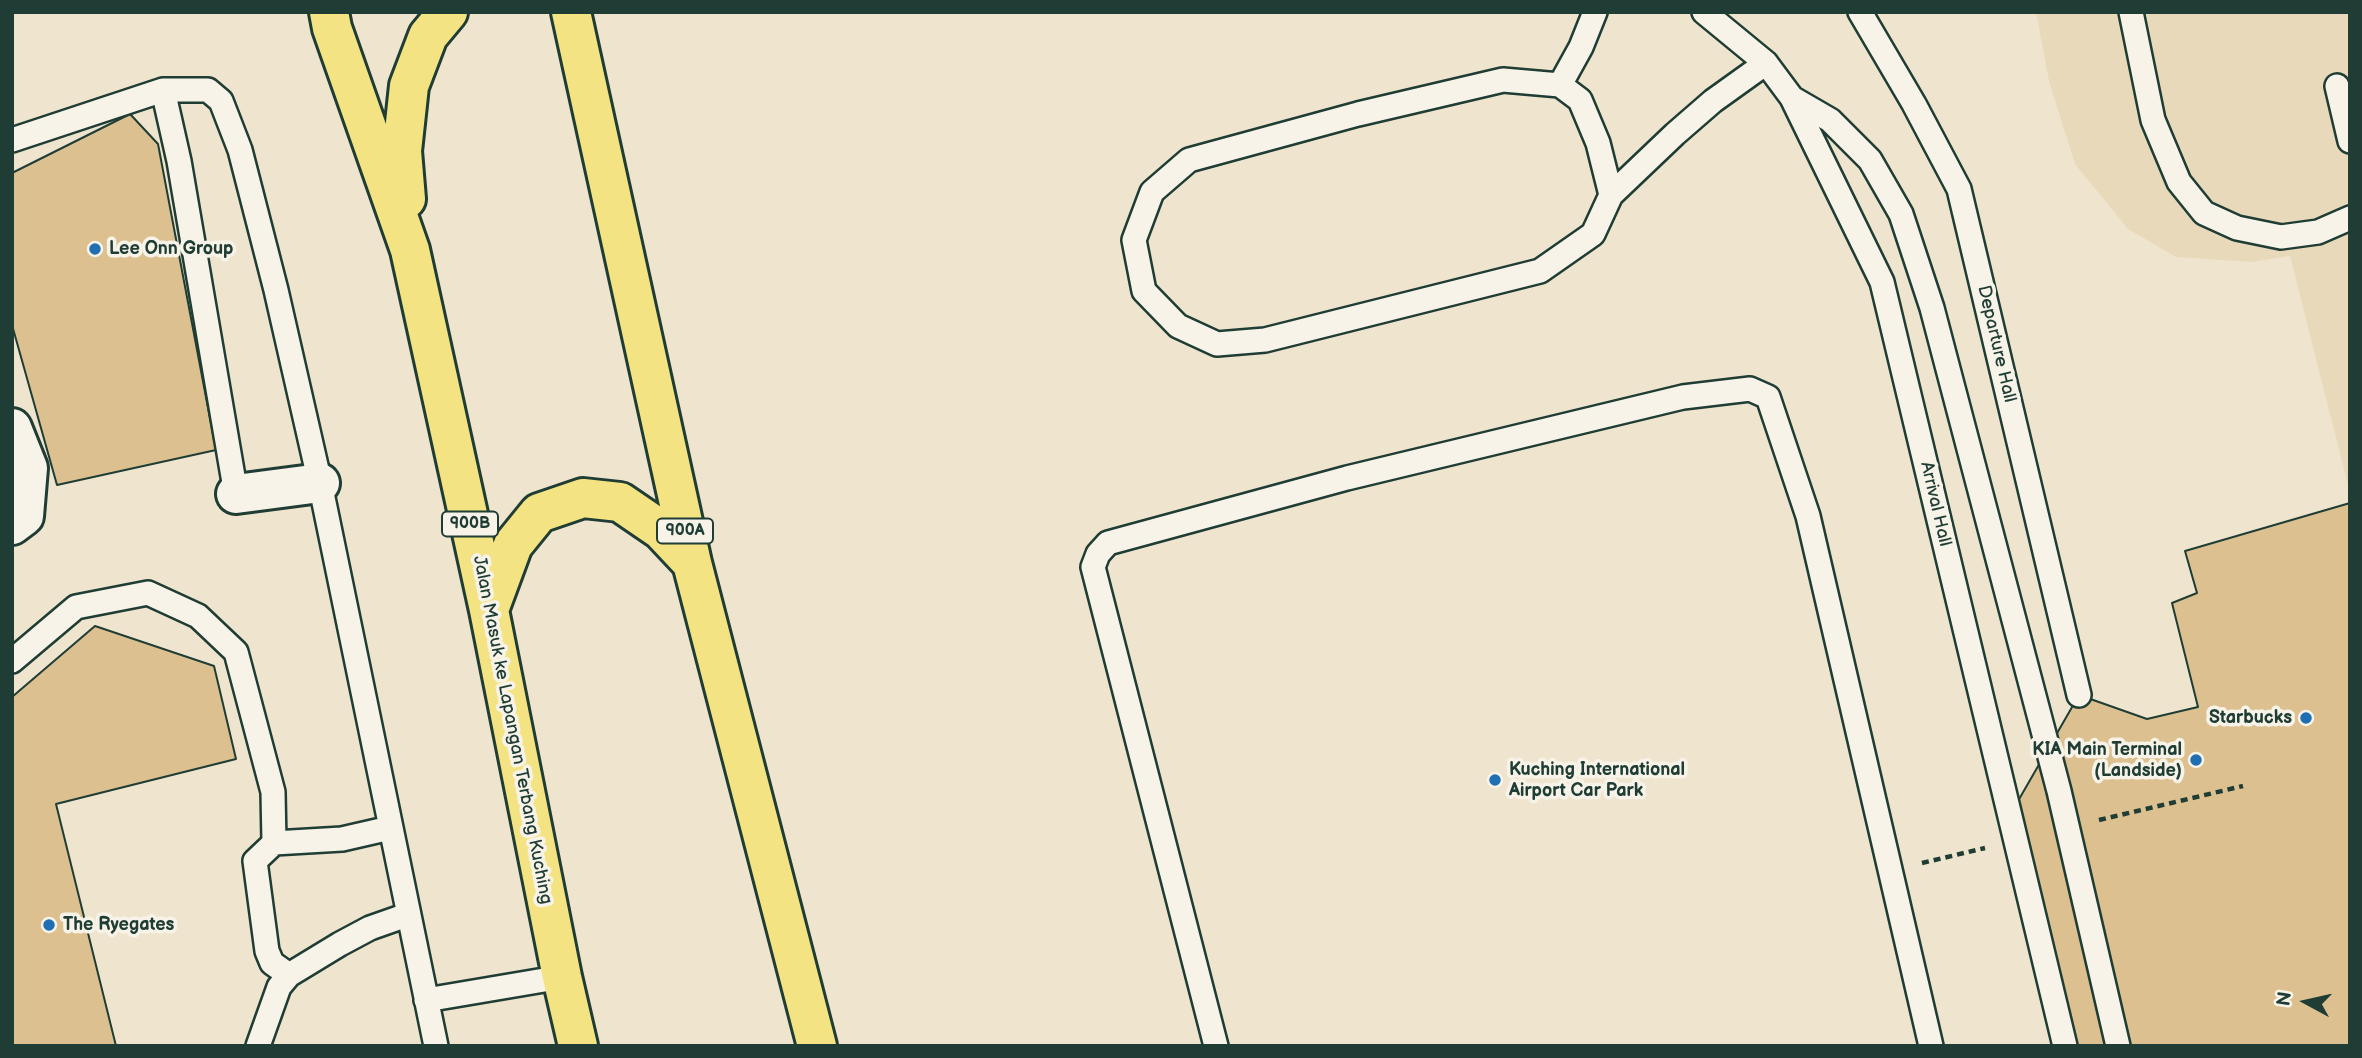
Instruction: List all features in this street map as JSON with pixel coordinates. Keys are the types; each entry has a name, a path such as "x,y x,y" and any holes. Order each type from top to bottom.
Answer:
{"highway":[{"name":"Jalan Masuk ke Lapangan Terbang Kuching","path":"329,12 332,28 410,250 489,610 578,1046"},
{"path":"410,250 402,150 409,86 428,36 448,12"},
{"name":"900A","path":"571,12 692,563 817,1046"},
{"path":"489,610 513,545 539,513 583,498 620,502 661,530 692,563"}],"street":[{"path":"12,428 28,468 24,516 12,525"},
{"path":"236,494 320,483"}],"lane":[{"path":"1560,85 1581,47 1595,12"},
{"name":"Arrival Hall","path":"1704,12 1766,63 1792,98 1882,282 2065,1046"},
{"name":"Departure Hall","path":"1860,12 1914,104 1959,189 2080,695"},
{"path":"2131,12 2154,120 2179,182 2204,213 2237,228 2281,237 2318,232 2350,218"},
{"path":"1611,195 1598,143 1580,100 1560,85 1503,80 1358,114 1189,160 1152,192 1134,240 1144,291 1178,326 1217,344 1265,340 1540,271 1593,234 1611,195 1675,134 1713,101 1766,63"},
{"path":"2337,86 2350,141"},
{"path":"163,90 179,161 236,494"},
{"path":"12,140 163,90 208,90 221,101 240,150 276,290 320,483 436,1046"},
{"path":"1792,98 1830,120 1870,160 1901,214 1933,308 2062,803 2118,1046"},
{"path":"1216,1046 1093,567 1098,554 1108,543 1360,475 1683,397 1750,389 1768,397 1808,516 1931,1046"},
{"path":"12,662 76,607 148,593 198,616 236,652 273,792 274,842"},
{"path":"289,975 272,963 267,951 255,861 274,842 342,839 390,828"},
{"path":"257,1046 279,987 289,975 360,933 407,915"},
{"path":"426,1000 562,977"}],"shaded area":[{"path":"2036,12 2350,12 2350,493 2290,256 2251,262 2176,257 2128,229 2075,164 2049,81"}],"building":[{"name":"Lee Onn Group","path":"130,114 158,144 216,450 57,485 12,325 12,173"},
{"name":"KIA Main Terminal (Landside)","path":"2350,503 2350,1046 2075,1046 2018,801 2079,695 2147,719 2198,707 2172,603 2197,593 2185,551"},
{"name":"The Ryegates","path":"95,626 214,666 236,759 56,804 116,1046 12,1046 12,697"}],"place":[{"name":"Lee Onn Group","path":"95,249"},
{"name":"Starbucks","path":"2306,718"},
{"name":"KIA Main Terminal (Landside)","path":"2196,760"},
{"name":"Kuching International Airport Car Park","path":"1495,780"},
{"name":"The Ryegates","path":"49,925"}]}
